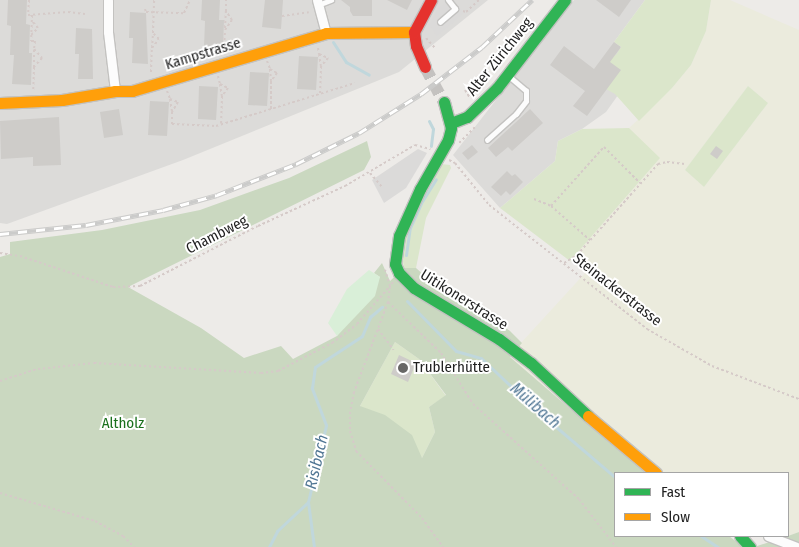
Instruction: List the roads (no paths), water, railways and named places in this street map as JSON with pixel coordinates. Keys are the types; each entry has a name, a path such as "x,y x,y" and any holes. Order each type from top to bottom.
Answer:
{"street":[{"path":"108,0 108,32 115,91"},
{"path":"425,67 416,46 414,32 431,0"},
{"name":"Alter Zürichweg","path":"451,122 467,117 473,112 507,75 565,0"},
{"path":"316,6 326,33"},
{"name":"Kampstrasse","path":"0,103 62,100 115,91 137,90 326,33 414,32"},
{"path":"444,102 451,122"},
{"name":"Uitikonerstrasse","path":"451,122 448,140 420,189 398,236 395,264 399,273 414,288 499,339 531,363 612,438 655,472"},
{"path":"741,537 750,547"},
{"path":"771,537 796,547"}],"lane":[{"path":"316,6 331,0"},
{"path":"440,22 455,9 448,0"},
{"path":"487,140 526,101 526,91 507,75"}],"waterway":[{"name":"Mülibach","path":"333,42 346,62 369,75"},
{"name":"Mülibach","path":"429,121 433,129 431,146"},
{"name":"Mülibach","path":"406,255 410,228 421,203 436,179"},
{"name":"Mülibach","path":"407,301 456,351 481,358 535,409 614,476"},
{"name":"Risibach","path":"269,547 277,531 308,502 326,425 312,388 315,367 362,336 370,317 382,307"},
{"path":"308,502 314,547"},
{"name":"Mülibach","path":"703,537 718,547"}],"tunnel":[{"path":"425,67 444,102"}],"railway":[{"path":"0,234 86,225 163,210 217,195 296,164 359,133 421,94 482,47 532,0"}],"place":[{"name":"Trublerhütte","path":"403,368"}],"park label":[{"name":"Altholz","path":"123,424"}]}
